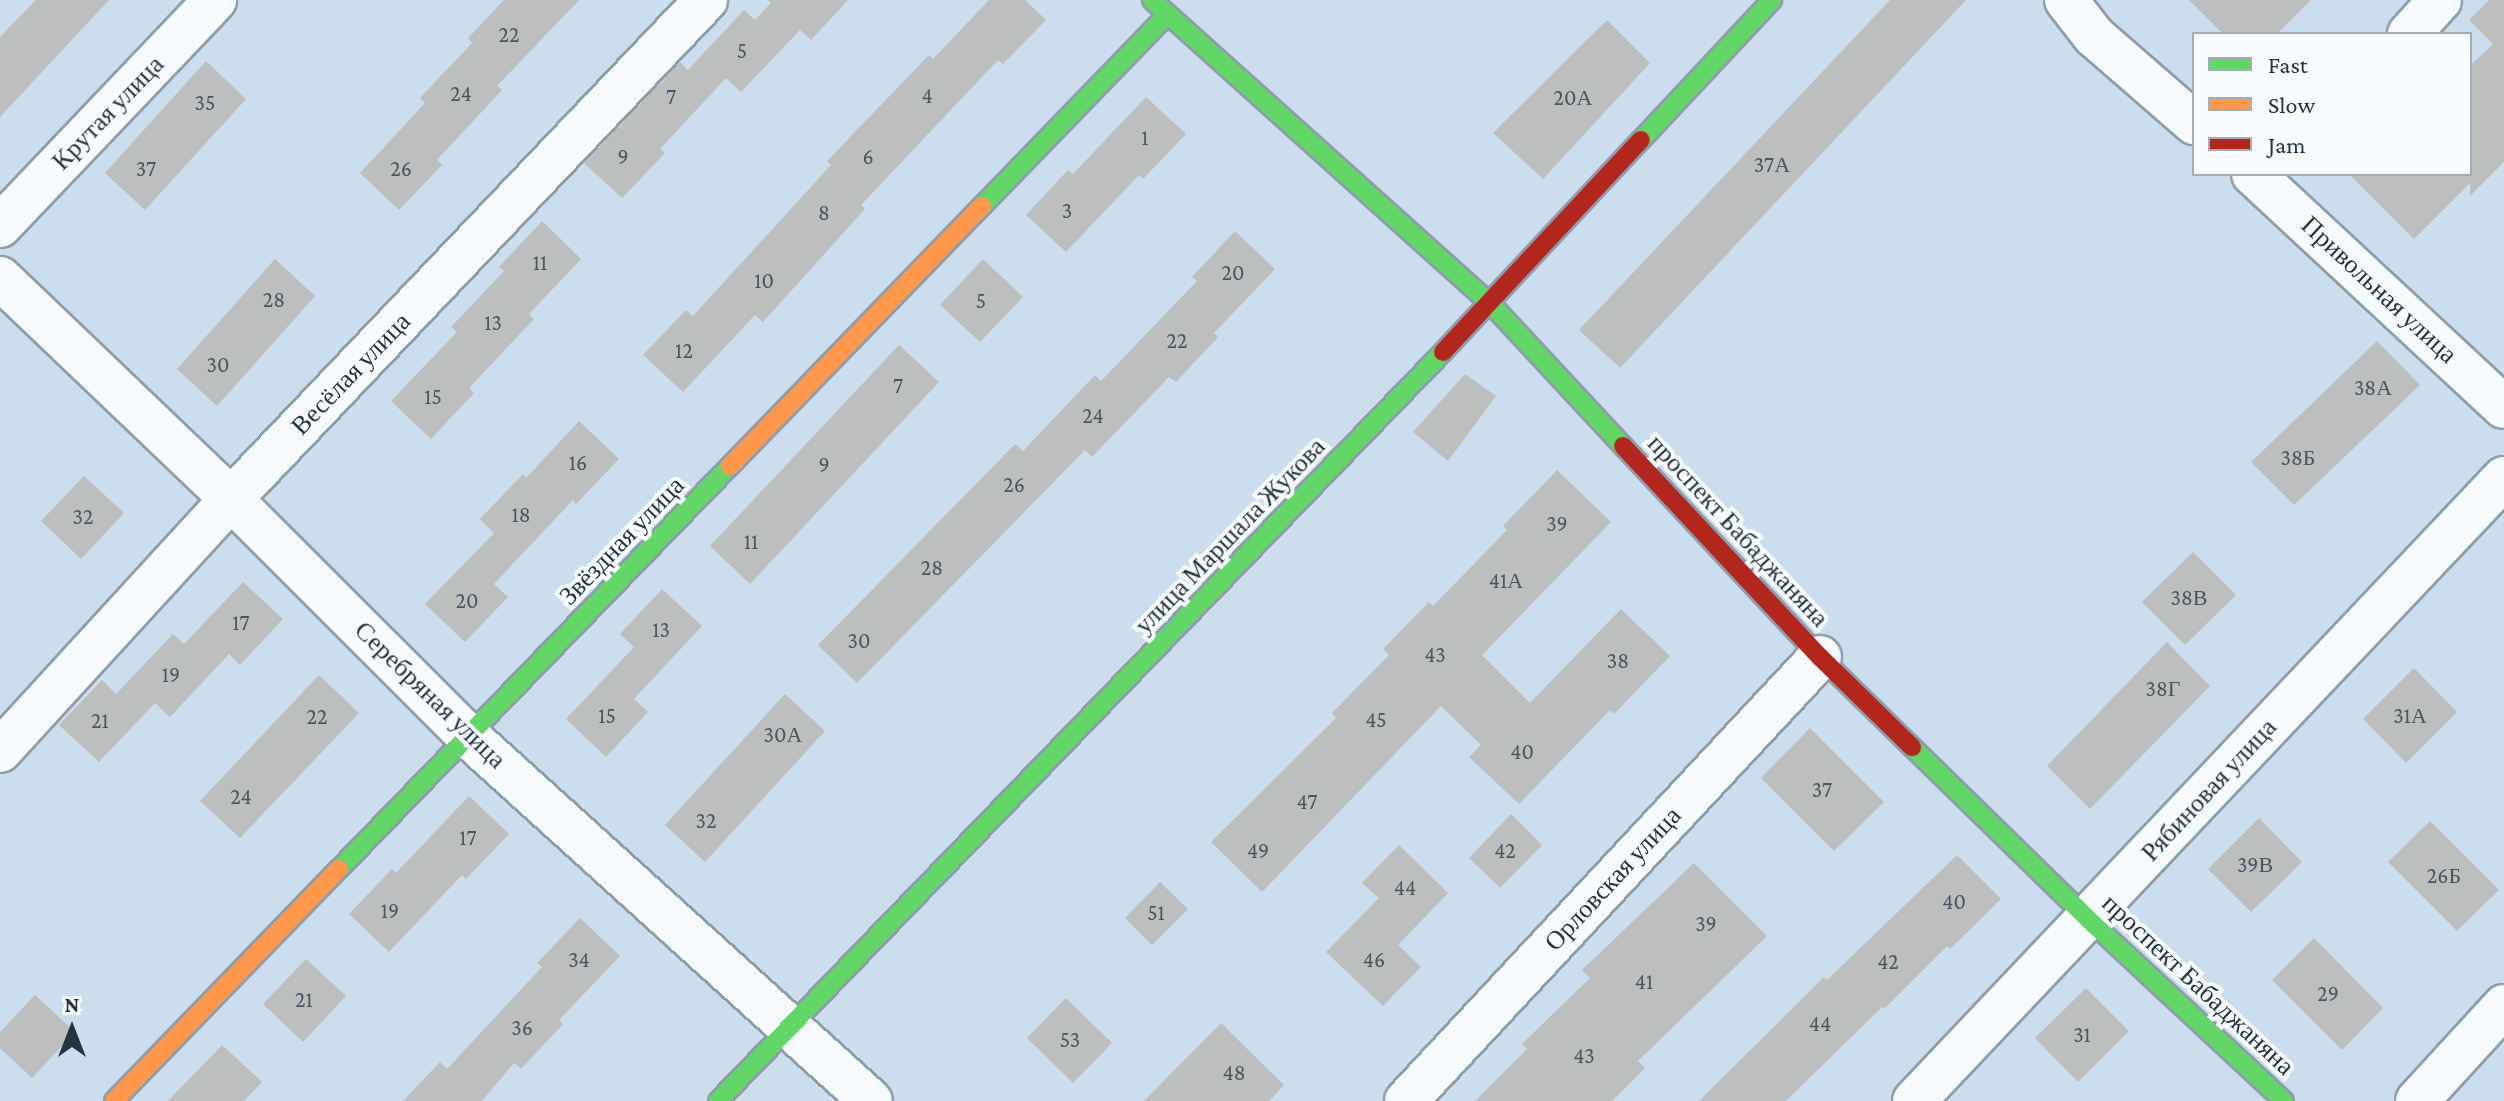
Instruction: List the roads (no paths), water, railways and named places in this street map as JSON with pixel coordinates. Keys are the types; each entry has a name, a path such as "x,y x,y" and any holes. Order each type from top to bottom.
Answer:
{"street":[{"name":"Крутая улица","path":"0,226 215,0"},
{"name":"Весёлая улица","path":"0,751 231,499 706,0"},
{"name":"проспект Бабаджаняна","path":"1152,0 1490,303 1820,657 2087,918 2284,1101"},
{"name":"улица Маршала Жукова","path":"718,1101 1490,303 1772,0"},
{"path":"2066,0 2094,36 2192,121"},
{"path":"2411,32 2440,0"},
{"name":"Звёздная улица","path":"114,1101 1167,15"},
{"name":"Привольная улица","path":"2267,178 2504,407"},
{"name":"Серебряная улица","path":"0,278 231,499 469,737 871,1101"},
{"name":"Рябиновая улица","path":"1914,1101 2504,478"},
{"name":"Орловская улица","path":"1406,1101 1820,657"},
{"path":"2417,1101 2504,1006"}]}
